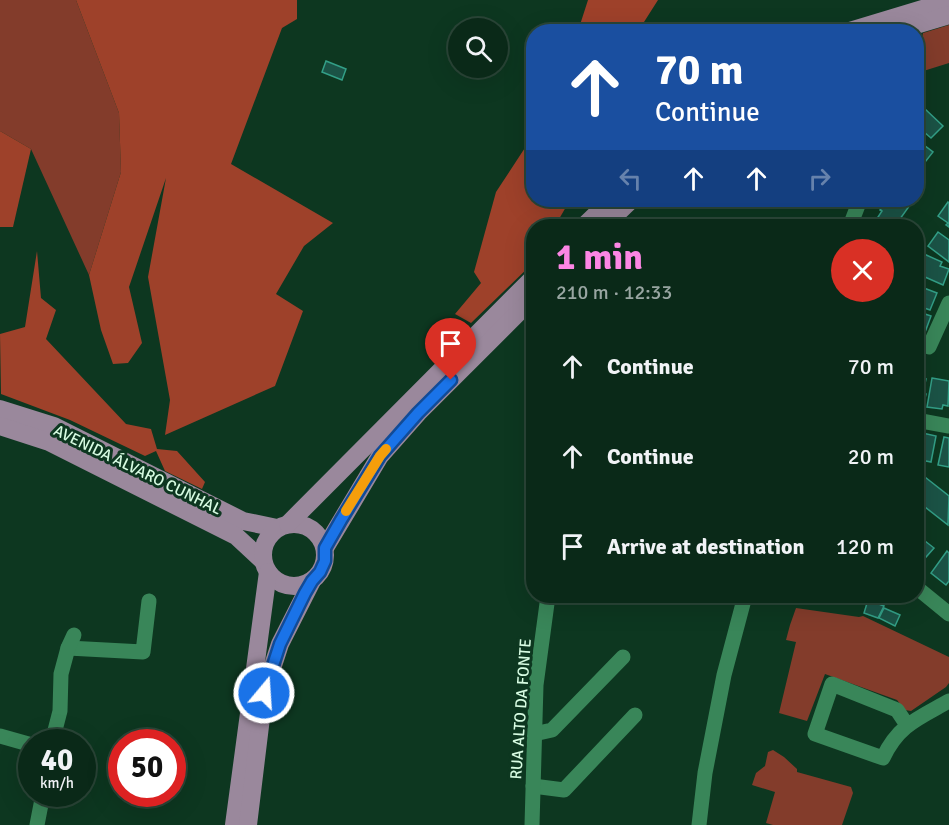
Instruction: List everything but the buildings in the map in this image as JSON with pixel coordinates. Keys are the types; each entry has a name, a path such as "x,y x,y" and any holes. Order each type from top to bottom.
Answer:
{"main road":[{"path":"873,24 949,1"},
{"path":"919,24 949,15"},
{"path":"591,219 604,207"},
{"path":"611,219 624,207"},
{"path":"234,825 266,567 263,548 268,537 282,526 526,285"},
{"path":"325,548 380,456 418,413 526,305"},
{"name":"AVENIDA ÁLVARO CUNHAL","path":"0,409 54,426 243,521 282,526"},
{"name":"AVENIDA ÁLVARO CUNHAL","path":"0,426 49,442 236,536 266,567"},
{"path":"248,825 264,693 280,644 312,581 320,572 325,561 325,548 321,537 312,528 300,524 282,526"},
{"path":"266,567 276,581 288,586 300,586 312,581"}],"street":[{"path":"909,24 911,0"},
{"path":"929,347 949,303"},
{"path":"924,421 949,426"},
{"path":"924,594 949,614"},
{"path":"55,729 60,711 61,674 71,642 143,652 149,601"},
{"name":"RUA ALTO DA FONTE","path":"532,825 536,685 547,603"},
{"path":"699,825 705,773 724,675 743,603"},
{"path":"534,734 552,730 623,657"},
{"path":"907,725 897,710 832,684 815,734 883,758 890,744 907,725 949,701"},
{"path":"533,786 564,790 635,716"},
{"path":"0,736 18,741"},
{"path":"38,825 41,807"}],"shaded area":[{"path":"0,0 76,0 119,113 121,172 89,275 31,149 0,131"},
{"path":"76,0 297,0 297,19 282,28 231,164 333,223 304,246 276,294 303,311 275,386 165,435 170,400 148,277 166,178 129,287 142,343 128,363 113,364 101,330 89,275 121,172 119,113"},
{"path":"588,0 658,0 644,22 700,24 580,24"},
{"path":"949,25 949,63 924,71 924,33"},
{"path":"0,131 31,149 13,227 0,227"},
{"path":"526,146 526,207 566,207 559,219 526,219 526,270 471,323 455,314 481,283 474,272 496,192"},
{"path":"37,251 41,298 56,310 46,339 126,424 151,429 157,449 177,451 205,482 202,489 165,471 156,451 145,456 70,420 1,394 0,334 25,327"},
{"path":"796,608 863,616 949,657 949,683 911,711 905,710 897,700 825,674 807,721 779,713 796,642 786,640"},
{"path":"773,750 784,757 797,769 797,772 851,787 853,793 842,825 773,825 766,823 775,792 752,785 756,773 765,766 768,752"}],"slow traffic":[{"path":"346,511 386,449"}],"route":[{"path":"264,693 280,644 305,593 320,572 325,561 325,548 341,520 380,456 451,380"}]}
